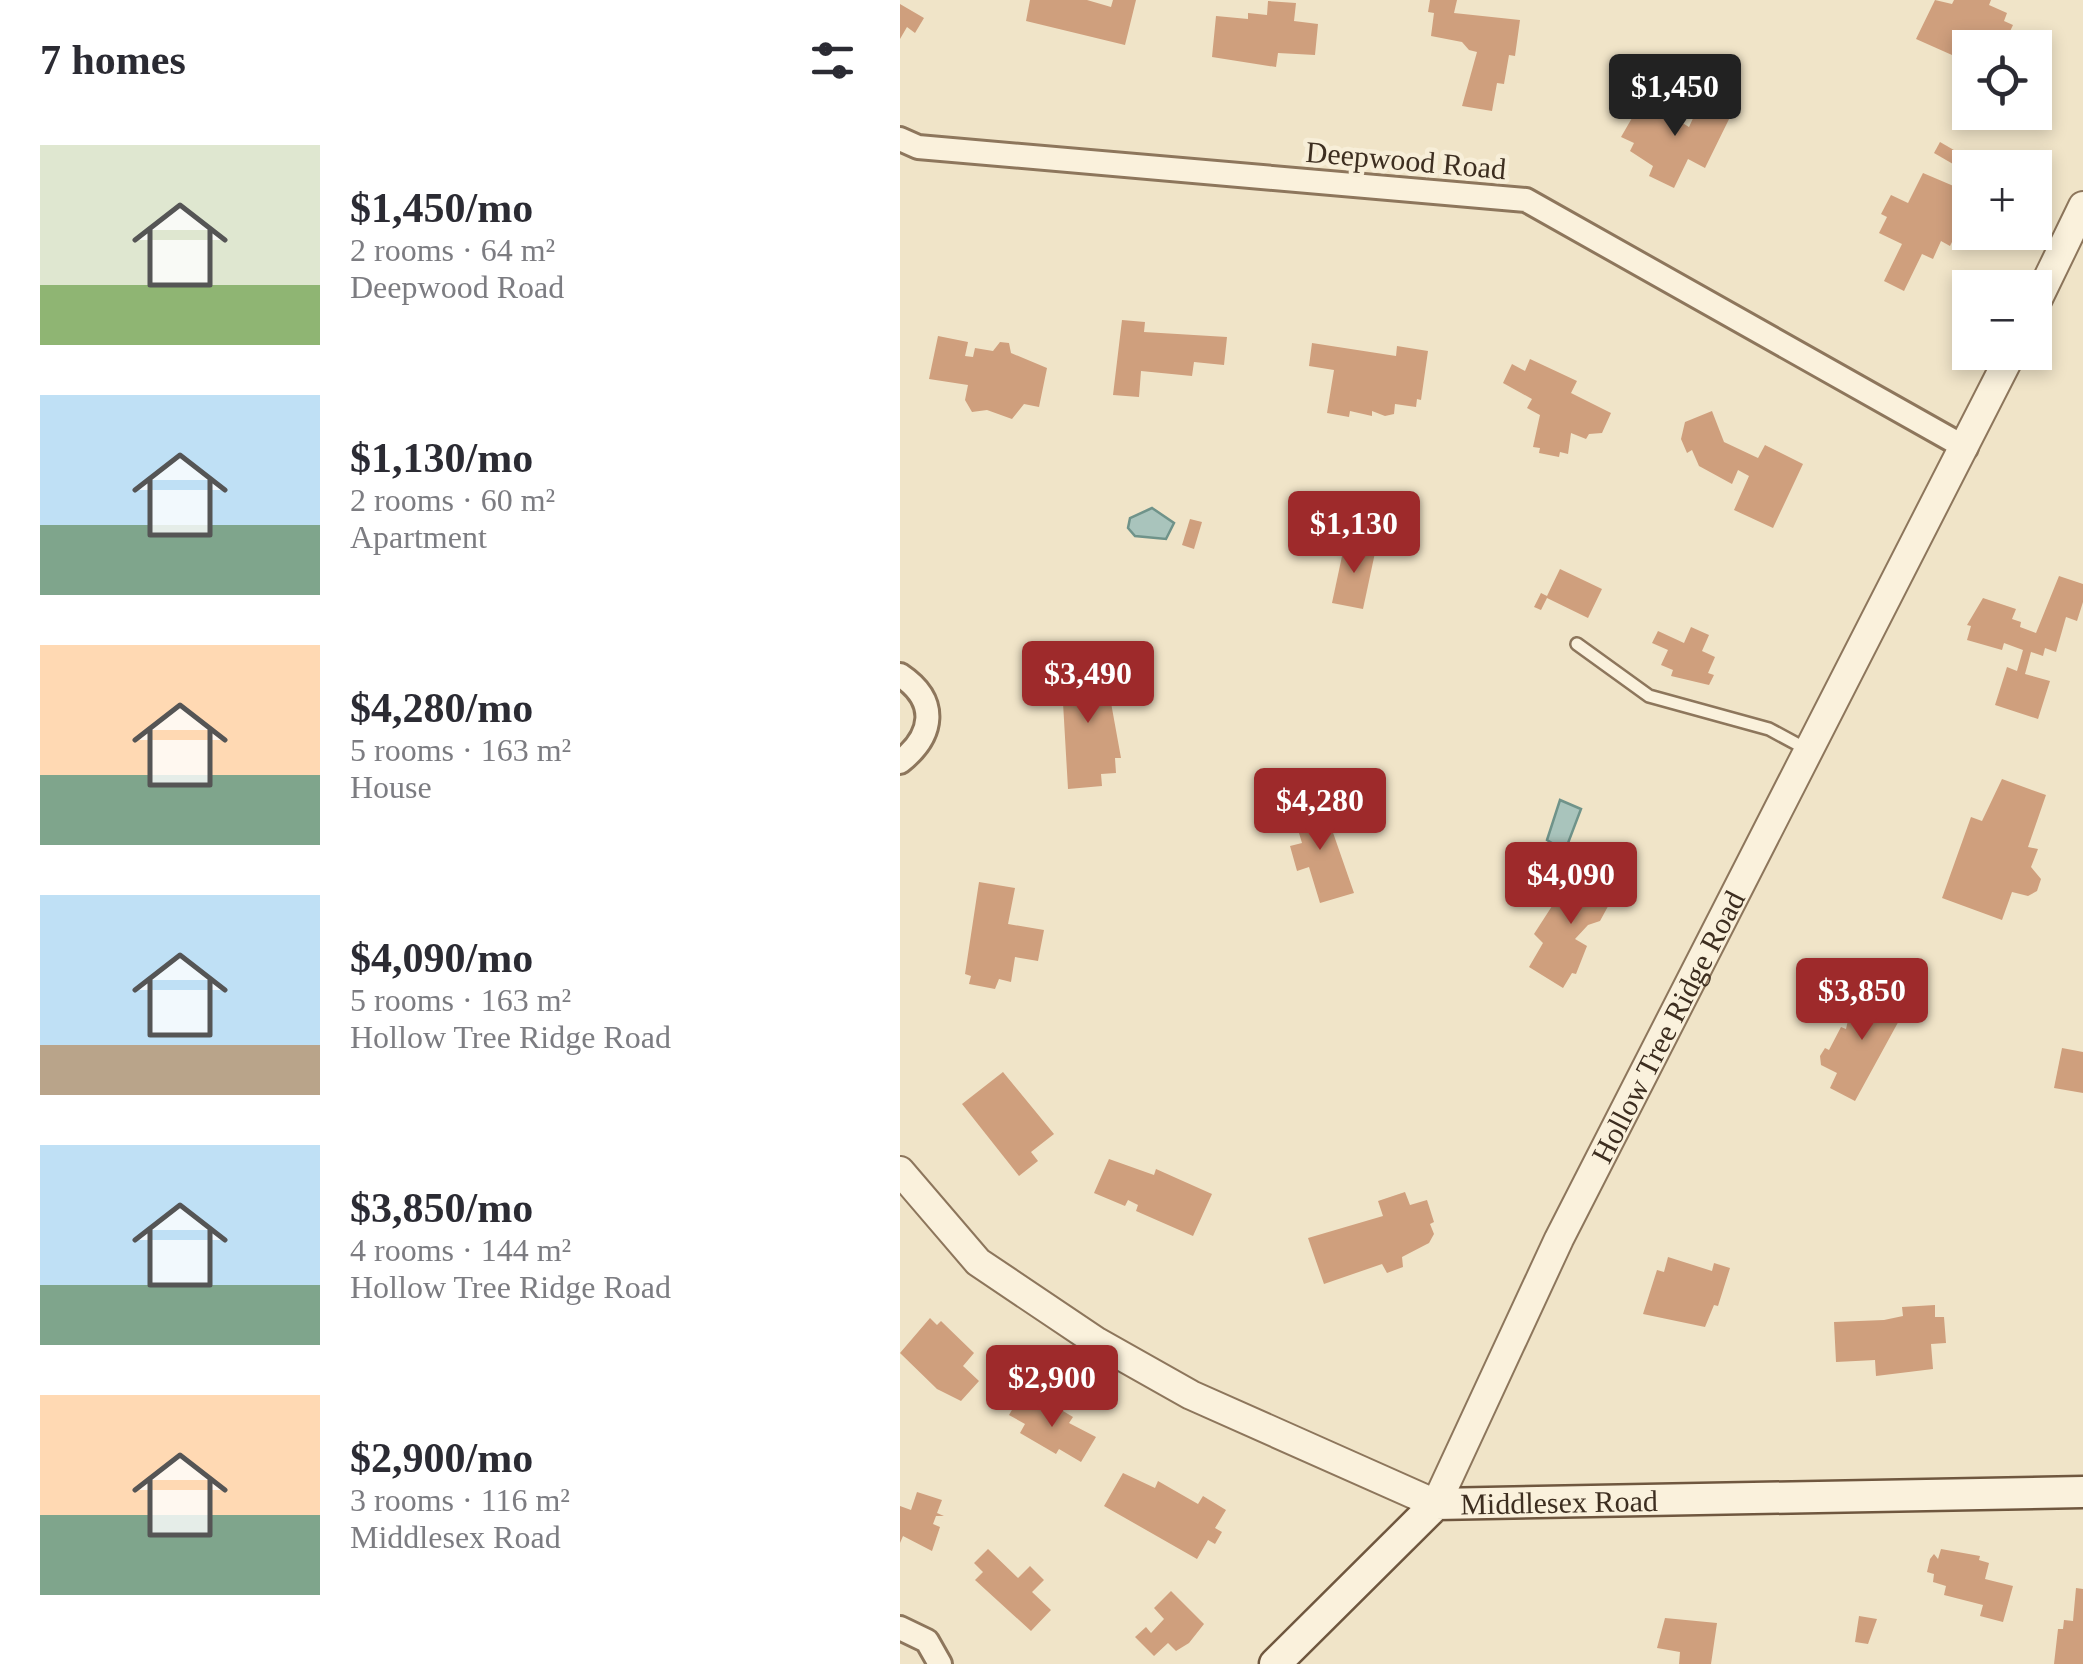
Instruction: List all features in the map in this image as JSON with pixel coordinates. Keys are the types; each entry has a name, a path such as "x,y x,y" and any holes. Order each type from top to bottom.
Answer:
{"main road":[{"name":"Middlesex Road","path":"1436,1504 2083,1492"},
{"name":"Hollow Tree Ridge Road","path":"1275,1664 1436,1504"}],"street":[{"name":"Deepwood Road","path":"900,139 918,147 1526,200 1966,448"},
{"path":"2052,270 2083,206"},
{"name":"Hollow Tree Ridge Road","path":"1436,1504 1567,1222 2003,370"},
{"path":"900,675 914,684 928,721 924,739 900,762"},
{"name":"Middlesex Road","path":"900,1171 978,1262 1097,1342 1191,1395 1436,1504"},
{"path":"900,1628 927,1641 940,1664"}],"lane":[{"path":"1577,644 1649,696 1769,728 1808,750"}],"water":[{"path":"1152,508 1174,523 1166,539 1135,536 1128,528 1130,518"},
{"path":"1560,800 1581,809 1565,851 1547,840"}],"building":[{"path":"1030,0 1087,0 1111,7 1113,0 1136,0 1125,45 1026,21"},
{"path":"1430,0 1457,0 1454,13 1520,20 1515,56 1509,55 1504,84 1497,83 1492,111 1462,106 1477,52 1462,42 1431,36 1434,13 1428,12"},
{"path":"1935,0 1952,4 1954,0 1991,0 1989,5 2007,13 2004,21 2013,25 2011,30 1952,30 1952,55 1916,39"},
{"path":"1268,1 1296,3 1294,21 1318,24 1315,55 1278,53 1276,67 1212,57 1216,16 1248,19 1248,13 1267,15"},
{"path":"900,4 924,18 915,33 907,27 900,39"},
{"path":"1643,99 1689,127 1702,99 1732,113 1705,168 1688,159 1674,188 1649,176 1653,166 1630,151 1634,143 1621,137"},
{"path":"1940,142 1954,150 1952,163 1934,153"},
{"path":"1923,173 1952,185 1952,242 1950,246 1941,241 1933,259 1922,254 1904,291 1884,281 1902,244 1879,233 1887,217 1881,214 1891,195 1908,203"},
{"path":"1122,320 1145,322 1144,332 1227,337 1224,365 1194,362 1192,376 1141,371 1139,397 1113,395"},
{"path":"938,336 968,342 965,356 973,357 975,348 993,351 1000,342 1009,343 1011,353 1047,368 1039,407 1024,404 1012,419 987,410 972,412 965,400 968,385 929,379"},
{"path":"1312,343 1396,356 1397,346 1428,351 1421,400 1417,399 1416,407 1395,404 1394,414 1385,416 1372,411 1372,416 1350,411 1349,417 1327,413 1334,370 1309,366"},
{"path":"1530,359 1577,381 1571,393 1611,413 1602,433 1589,434 1586,439 1571,433 1568,454 1560,452 1559,457 1539,453 1540,448 1533,447 1540,415 1527,408 1532,399 1503,383 1512,364 1525,371"},
{"path":"1712,411 1724,442 1758,458 1765,445 1803,464 1773,528 1734,510 1749,476 1738,470 1732,484 1699,466 1692,450 1687,453 1681,439 1685,422"},
{"path":"1190,519 1202,522 1194,549 1182,545"},
{"path":"1345,542 1376,548 1363,609 1332,603"},
{"path":"1560,569 1602,589 1588,618 1547,598 1541,610 1534,607 1541,593 1547,596"},
{"path":"2059,576 2083,584 2083,602 2077,621 2066,617 2056,652 2045,648 2043,656 2031,652 2025,674 2050,681 2038,719 1995,705 2007,667 2017,671 2023,650 2004,643 2002,650 1967,640 1971,626 1967,625 1983,598 2016,609 2012,619 2036,633"},
{"path":"1691,627 1709,635 1702,651 1715,657 1708,673 1714,675 1709,685 1671,676 1673,670 1661,665 1668,650 1652,643 1658,631 1684,643"},
{"path":"1104,664 1121,758 1115,758 1116,773 1101,774 1102,786 1068,789 1061,668"},
{"path":"2002,779 2046,795 2028,847 2038,849 2031,867 2041,879 2037,891 2028,896 2012,892 2002,920 1942,898 1971,817 1982,821"},
{"path":"1322,801 1354,893 1320,903 1309,867 1297,871 1290,846 1302,843 1292,810"},
{"path":"1583,868 1618,888 1600,921 1588,925 1575,939 1587,946 1576,974 1572,973 1563,988 1529,967 1543,943 1534,934 1554,903 1560,906"},
{"path":"979,882 1015,888 1008,924 1044,930 1038,961 1015,957 1011,982 999,979 995,989 969,984 971,976 965,974"},
{"path":"1869,987 1907,1006 1855,1101 1830,1088 1837,1073 1821,1065 1820,1056 1825,1048 1829,1050 1841,1027 1846,1029 1849,1016 1855,1015"},
{"path":"2062,1048 2083,1052 2083,1093 2054,1088"},
{"path":"1003,1072 1054,1134 1031,1152 1038,1161 1019,1176 962,1104"},
{"path":"1109,1159 1154,1175 1156,1169 1212,1194 1193,1236 1136,1211 1138,1205 1128,1200 1125,1206 1094,1193"},
{"path":"1405,1192 1410,1205 1427,1200 1434,1222 1430,1224 1434,1234 1429,1243 1402,1257 1403,1267 1387,1273 1382,1264 1324,1284 1308,1238 1383,1216 1378,1201"},
{"path":"1668,1257 1712,1271 1714,1263 1730,1268 1718,1306 1714,1305 1705,1327 1643,1314 1657,1270 1664,1272"},
{"path":"1935,1305 1935,1317 1944,1317 1946,1343 1931,1344 1933,1369 1876,1376 1875,1360 1836,1362 1834,1322 1884,1320 1903,1316 1902,1307"},
{"path":"930,1318 937,1325 941,1321 974,1353 963,1366 979,1381 961,1401 937,1389 900,1353"},
{"path":"1020,1396 1053,1416 1058,1408 1073,1417 1069,1423 1096,1437 1081,1462 1059,1449 1056,1454 1020,1433 1025,1424 1009,1415"},
{"path":"1123,1473 1155,1488 1158,1481 1198,1504 1203,1496 1226,1510 1215,1528 1222,1532 1215,1544 1208,1540 1197,1559 1104,1506"},
{"path":"917,1492 942,1500 937,1513 944,1516 936,1516 933,1524 940,1527 932,1551 903,1536 900,1543 900,1506 911,1510"},
{"path":"988,1549 1018,1578 1030,1566 1044,1580 1032,1592 1051,1610 1031,1631 975,1580 983,1572 974,1563"},
{"path":"1941,1549 1980,1556 1979,1560 1989,1563 1985,1579 2013,1586 2003,1622 1980,1616 1983,1605 1944,1595 1946,1586 1933,1582 1934,1574 1927,1572 1930,1559 1934,1554 1938,1559"},
{"path":"2076,1588 2083,1589 2083,1664 2054,1664 2058,1629 2063,1629 2064,1620 2073,1621"},
{"path":"1171,1591 1204,1624 1189,1643 1176,1651 1168,1643 1154,1656 1135,1637 1146,1627 1151,1633 1164,1619 1154,1608"},
{"path":"1859,1616 1877,1619 1868,1644 1855,1642"},
{"path":"1665,1618 1717,1623 1711,1664 1679,1664 1680,1652 1657,1648"}]}
